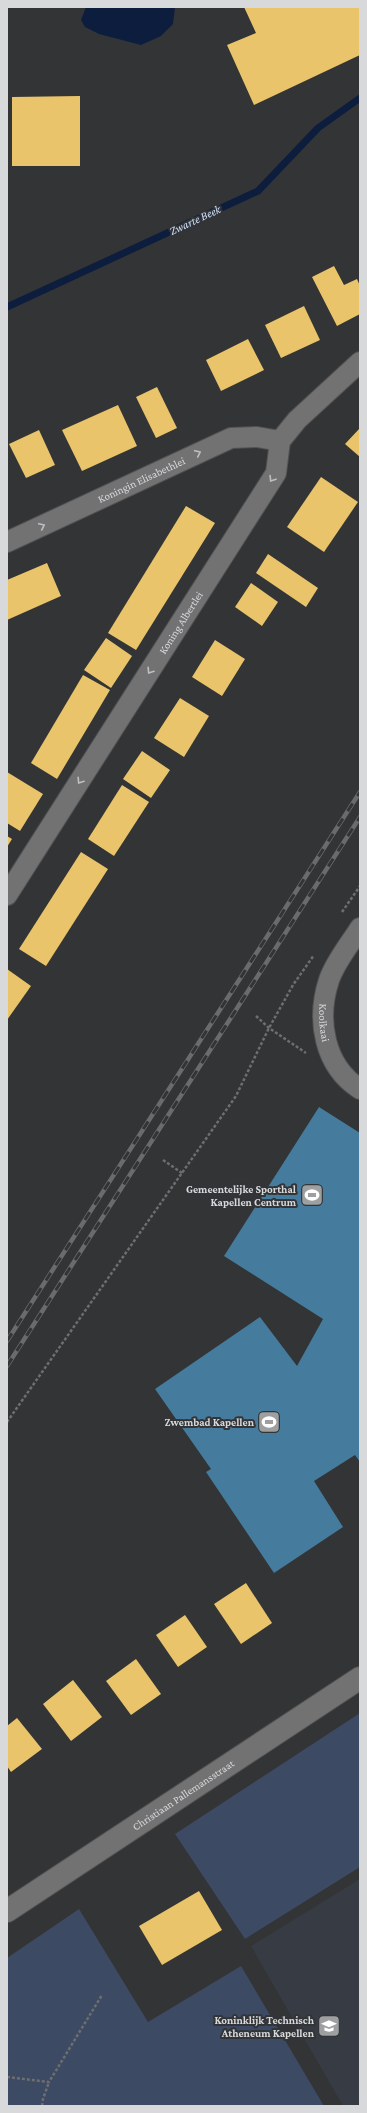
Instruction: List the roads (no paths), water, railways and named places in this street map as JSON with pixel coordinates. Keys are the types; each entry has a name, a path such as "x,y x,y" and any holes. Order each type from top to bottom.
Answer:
{"street":[{"path":"280,441 298,420 360,362"},
{"name":"Koningin Elisabethlei","path":"7,542 231,438 257,437 280,441"},
{"name":"Koning Albertlei","path":"7,895 276,474 280,441"},
{"name":"Koolkaai","path":"360,928 329,979 323,1015 325,1040 332,1060 348,1081 360,1089"},
{"name":"Christiaan Pallemansstraat","path":"7,1911 360,1678"}],"waterway":[{"name":"Zwarte Beek","path":"7,307 258,191 318,128 360,98"}],"railway":[{"path":"7,1341 360,792"},
{"path":"7,1366 360,817"}],"place":[{"name":"Gemeentelijke Sporthal Kapellen Centrum","path":"312,1195"},
{"name":"Zwembad Kapellen","path":"269,1422"},
{"name":"Koninklijk Technisch Atheneum Kapellen","path":"329,2026"}]}
